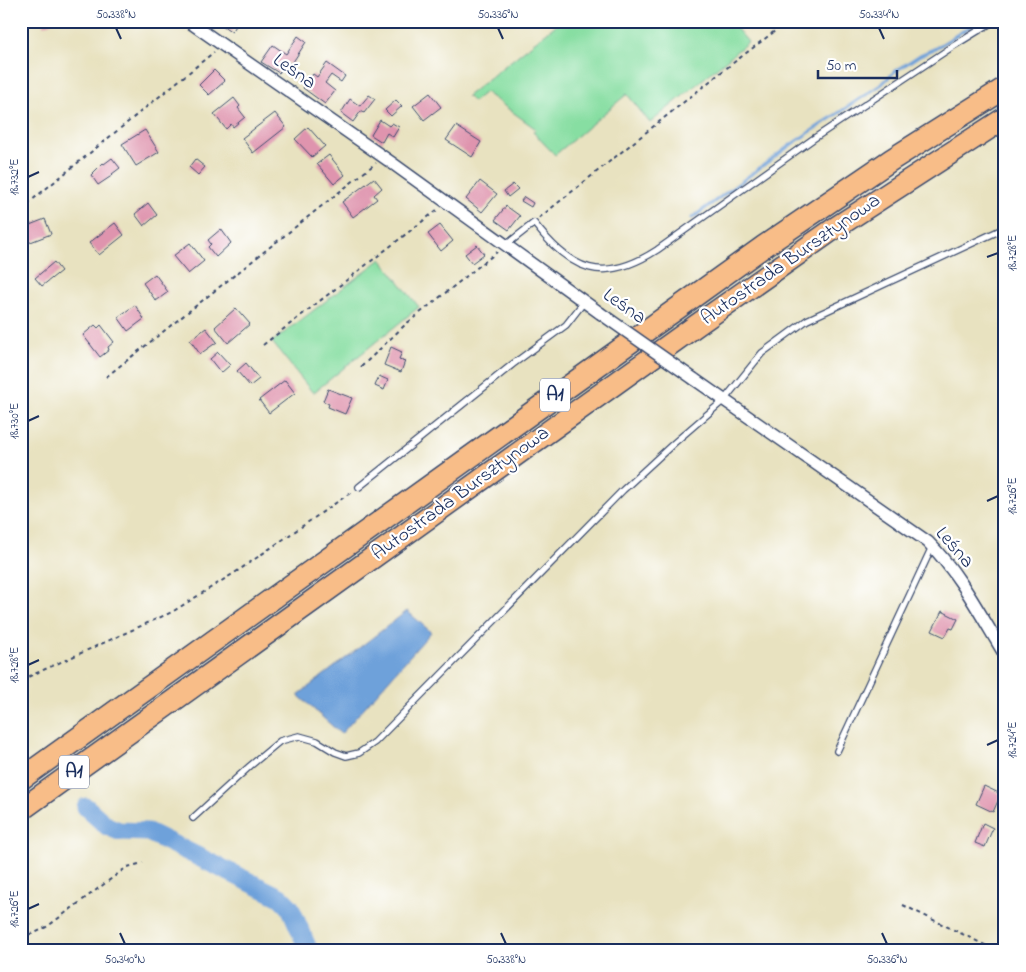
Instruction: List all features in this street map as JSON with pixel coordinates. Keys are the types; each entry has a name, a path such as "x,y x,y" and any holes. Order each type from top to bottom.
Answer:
{"highway":[{"name":"Autostrada Bursztynowa","path":"21,779 763,247 891,160 1005,88"},
{"name":"Autostrada Bursztynowa","path":"21,810 697,325 835,228 1005,118"}],"street":[{"name":"Leśna","path":"188,21 932,546 955,574 1005,655"}],"lane":[{"path":"506,245 534,223 558,250 585,266 600,270 614,269 630,264 656,250 821,134 994,21"},
{"path":"193,818 280,741 299,736 317,742 346,756 359,753 375,742 623,490 724,400 762,353 807,320 1005,228"},
{"path":"359,488 513,364 566,325 584,302"},
{"path":"837,751 932,546"}],"path":[{"path":"534,223 788,21"},
{"path":"21,209 222,45"},
{"path":"106,377 383,157"},
{"path":"263,345 447,202"},
{"path":"362,367 406,324 506,245"},
{"path":"21,680 172,612 239,570 359,488"},
{"path":"21,936 34,933 48,926 128,867 143,863"},
{"path":"903,905 997,951"}],"green space":[{"path":"561,21 730,21 748,42 650,123 627,94 555,155 533,132 536,129 485,92 473,102 467,96"},
{"path":"381,259 419,307 313,393 272,342"}],"water":[{"path":"407,611 431,632 341,734 298,695"}],"building":[{"path":"42,21 54,21 44,26"},
{"path":"220,21 239,21 232,32 219,23"},
{"path":"298,36 306,42 291,65 287,62 279,73 261,62 273,45 286,54"},
{"path":"327,63 345,76 341,82 331,75 325,83 335,91 325,104 303,88 313,74 317,77"},
{"path":"214,70 225,81 209,95 199,85"},
{"path":"430,93 441,107 424,120 413,106"},
{"path":"369,95 375,99 364,113 361,111 353,122 341,113 350,99 360,106"},
{"path":"234,98 240,106 238,108 245,117 233,127 231,124 226,129 214,114"},
{"path":"396,100 402,106 391,116 385,110"},
{"path":"275,113 286,127 253,153 242,138"},
{"path":"380,120 389,126 392,123 399,127 393,137 387,133 382,142 371,135"},
{"path":"456,126 481,142 472,157 446,140"},
{"path":"308,127 325,146 312,157 295,139"},
{"path":"145,130 159,152 136,166 122,144"},
{"path":"329,155 345,175 334,184 317,164"},
{"path":"112,158 120,168 98,185 91,175 103,163"},
{"path":"195,159 205,167 198,175 189,167"},
{"path":"374,178 382,188 374,195 377,199 353,217 342,202"},
{"path":"480,181 497,194 482,212 466,199"},
{"path":"513,184 518,189 508,197 504,191"},
{"path":"524,197 533,203 531,207 521,201"},
{"path":"148,203 157,215 144,226 135,214"},
{"path":"506,206 520,216 509,230 495,220"},
{"path":"45,219 51,234 28,243 22,228"},
{"path":"115,223 124,235 99,255 89,243"},
{"path":"440,225 453,241 441,251 428,234"},
{"path":"221,229 231,243 216,257 208,247 211,244 208,240"},
{"path":"190,243 204,261 188,274 173,256"},
{"path":"477,245 484,254 472,263 465,254"},
{"path":"54,262 61,271 42,286 35,278"},
{"path":"155,274 168,292 156,301 143,283"},
{"path":"135,305 144,319 128,331 118,317"},
{"path":"236,308 250,324 228,343 215,327"},
{"path":"95,325 98,328 101,325 114,342 108,347 109,350 100,357 83,335"},
{"path":"206,328 217,342 200,354 190,340"},
{"path":"391,347 402,352 399,359 405,361 401,372 384,365"},
{"path":"218,352 230,365 221,373 210,359"},
{"path":"246,363 259,379 250,386 237,371"},
{"path":"379,376 388,380 384,390 375,386"},
{"path":"285,380 295,393 269,413 259,400"},
{"path":"328,389 352,398 345,414 328,407 329,404 323,401"},
{"path":"942,611 958,619 953,629 950,628 945,637 932,631"},
{"path":"984,786 1001,794 993,812 976,804"},
{"path":"983,823 993,828 985,847 975,843"}],"waterway":[{"path":"692,218 792,144 882,84 894,72 979,21"},
{"path":"86,807 107,826 119,831 148,832 280,897 290,907 309,951"}]}
